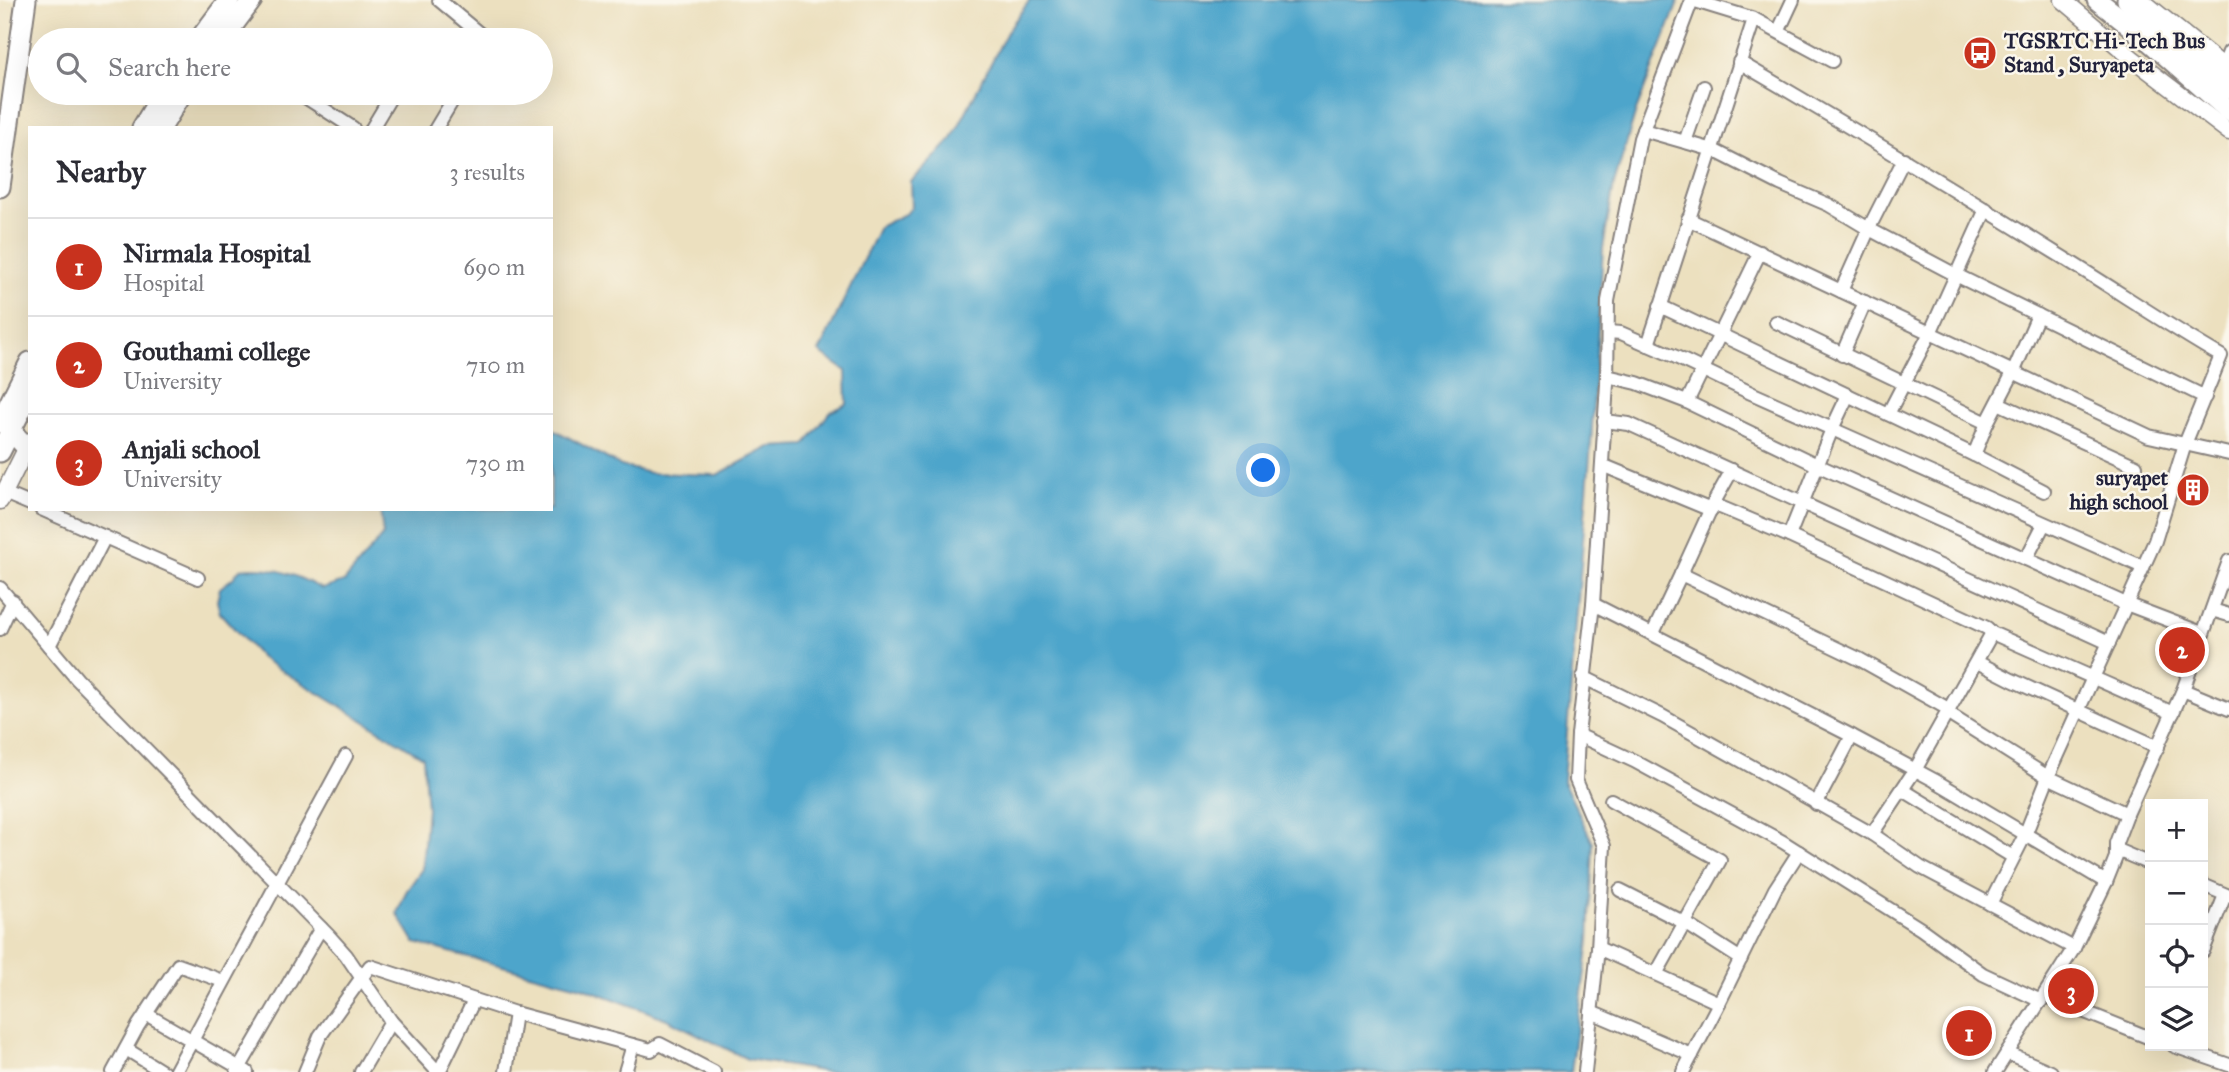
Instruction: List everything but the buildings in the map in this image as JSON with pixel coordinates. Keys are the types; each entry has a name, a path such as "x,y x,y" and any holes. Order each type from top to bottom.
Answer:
{"highway":[{"path":"0,187 7,90 26,0"},
{"path":"208,28 229,0"},
{"path":"231,28 252,0"},
{"path":"2097,0 2229,111"},
{"path":"2127,0 2229,89"},
{"path":"143,126 156,105"},
{"path":"163,126 175,105"},
{"path":"0,382 11,378 28,361"},
{"path":"0,452 2,425 28,364"},
{"path":"2,425 28,395"},
{"path":"2,425 28,444"}],"main road":[{"path":"2063,0 2132,58 2229,132"},
{"path":"2141,0 2227,63"},
{"path":"2,497 28,444"}],"street":[{"path":"439,0 472,28"},
{"path":"1585,1072 1598,948 1604,846 1576,780 1578,735 1592,604 1602,466 1608,301 1643,130 1692,0 1737,6 1754,19 1779,30 1832,61"},
{"path":"1779,30 1793,0"},
{"path":"1648,345 1754,19"},
{"path":"1739,62 1905,159 2221,356 2185,444 2155,541 2048,777 2025,835 1990,904"},
{"path":"1685,142 1704,87"},
{"path":"318,105 350,126"},
{"path":"373,126 386,105"},
{"path":"437,126 450,105"},
{"path":"1643,130 1713,150 1829,205 1956,275 2204,397"},
{"path":"1841,291 1905,159"},
{"path":"1888,414 1930,333 1986,209"},
{"path":"1688,219 2149,436 2229,454"},
{"path":"1687,402 1760,252"},
{"path":"1842,355 1865,302"},
{"path":"1660,306 1974,455 2043,491"},
{"path":"1974,455 2038,315"},
{"path":"1776,322 1987,423"},
{"path":"1608,332 1620,333 1703,369 2143,568"},
{"path":"1607,376 1637,383 1687,402 1817,465 2126,604 2202,633"},
{"path":"1788,536 1848,395"},
{"path":"1998,403 2136,466"},
{"path":"1604,421 1629,424 2109,643"},
{"path":"1602,466 1788,536 1987,628 1992,633 2173,713"},
{"path":"1653,633 1732,470"},
{"path":"2,497 28,504"},
{"path":"46,511 198,579"},
{"path":"2026,559 2044,524"},
{"path":"49,646 104,537"},
{"path":"1995,1072 2074,948 2106,882 2127,814 2183,690 2229,561"},
{"path":"1681,574 1858,659 1943,706 1953,717 2048,777 2127,814"},
{"path":"0,588 77,679 346,955 391,1021 439,1072 474,1000"},
{"path":"0,629 13,601"},
{"path":"1592,604 1915,770 2106,882"},
{"path":"2212,610 2229,615"},
{"path":"1872,834 1915,770 1992,633"},
{"path":"1977,662 2158,747"},
{"path":"1583,677 1662,716 1872,834 1920,867 2074,948"},
{"path":"2183,690 2229,709"},
{"path":"1578,735 1634,761 1799,852 1921,929 1983,974 2145,1036"},
{"path":"1816,804 1852,736"},
{"path":"175,1072 346,755"},
{"path":"1903,790 2013,857"},
{"path":"1611,800 1720,860 1656,974"},
{"path":"2117,850 2145,862"},
{"path":"1683,1072 1775,889 1799,852"},
{"path":"2208,888 2227,895 2208,939"},
{"path":"1620,890 1685,923 1741,959"},
{"path":"146,1014 242,1071 321,928"},
{"path":"1598,948 1719,1003"},
{"path":"113,1072 178,965 223,981"},
{"path":"305,1072 320,1036 360,976 370,966 515,1013 651,1050 660,1044 714,1072"},
{"path":"510,1070 515,1013"},
{"path":"1591,1013 1692,1055"},
{"path":"361,1072 391,1021"},
{"path":"625,1072 633,1045"},
{"path":"126,1049 163,1072"},
{"path":"2188,1051 2229,1065"},
{"path":"2007,1053 2052,1072"}],"water":[{"path":"1030,0 1679,0 1636,111 1614,184 1603,248 1591,444 1563,781 1593,843 1589,942 1571,1072 827,1072 747,1059 667,1019 582,987 415,943 397,913 406,892 422,869 427,808 423,757 261,658 220,613 217,601 220,588 240,569 262,568 282,572 322,589 344,582 383,535 380,511 553,511 553,429 621,466 650,473 717,475 770,447 805,445 830,412 847,404 846,371 819,352 879,227 907,213 912,206 911,182 952,139 1008,30"}],"place":[{"name":"TGSRTC Hi-Tech Bus Stand , Suryapeta","path":"1980,53"},
{"name":"suryapet high school","path":"2193,490"},
{"name":"Gouthami college","path":"2182,650"},
{"name":"Anjali school","path":"2071,991"},
{"name":"Nirmala Hospital","path":"1969,1033"}]}
